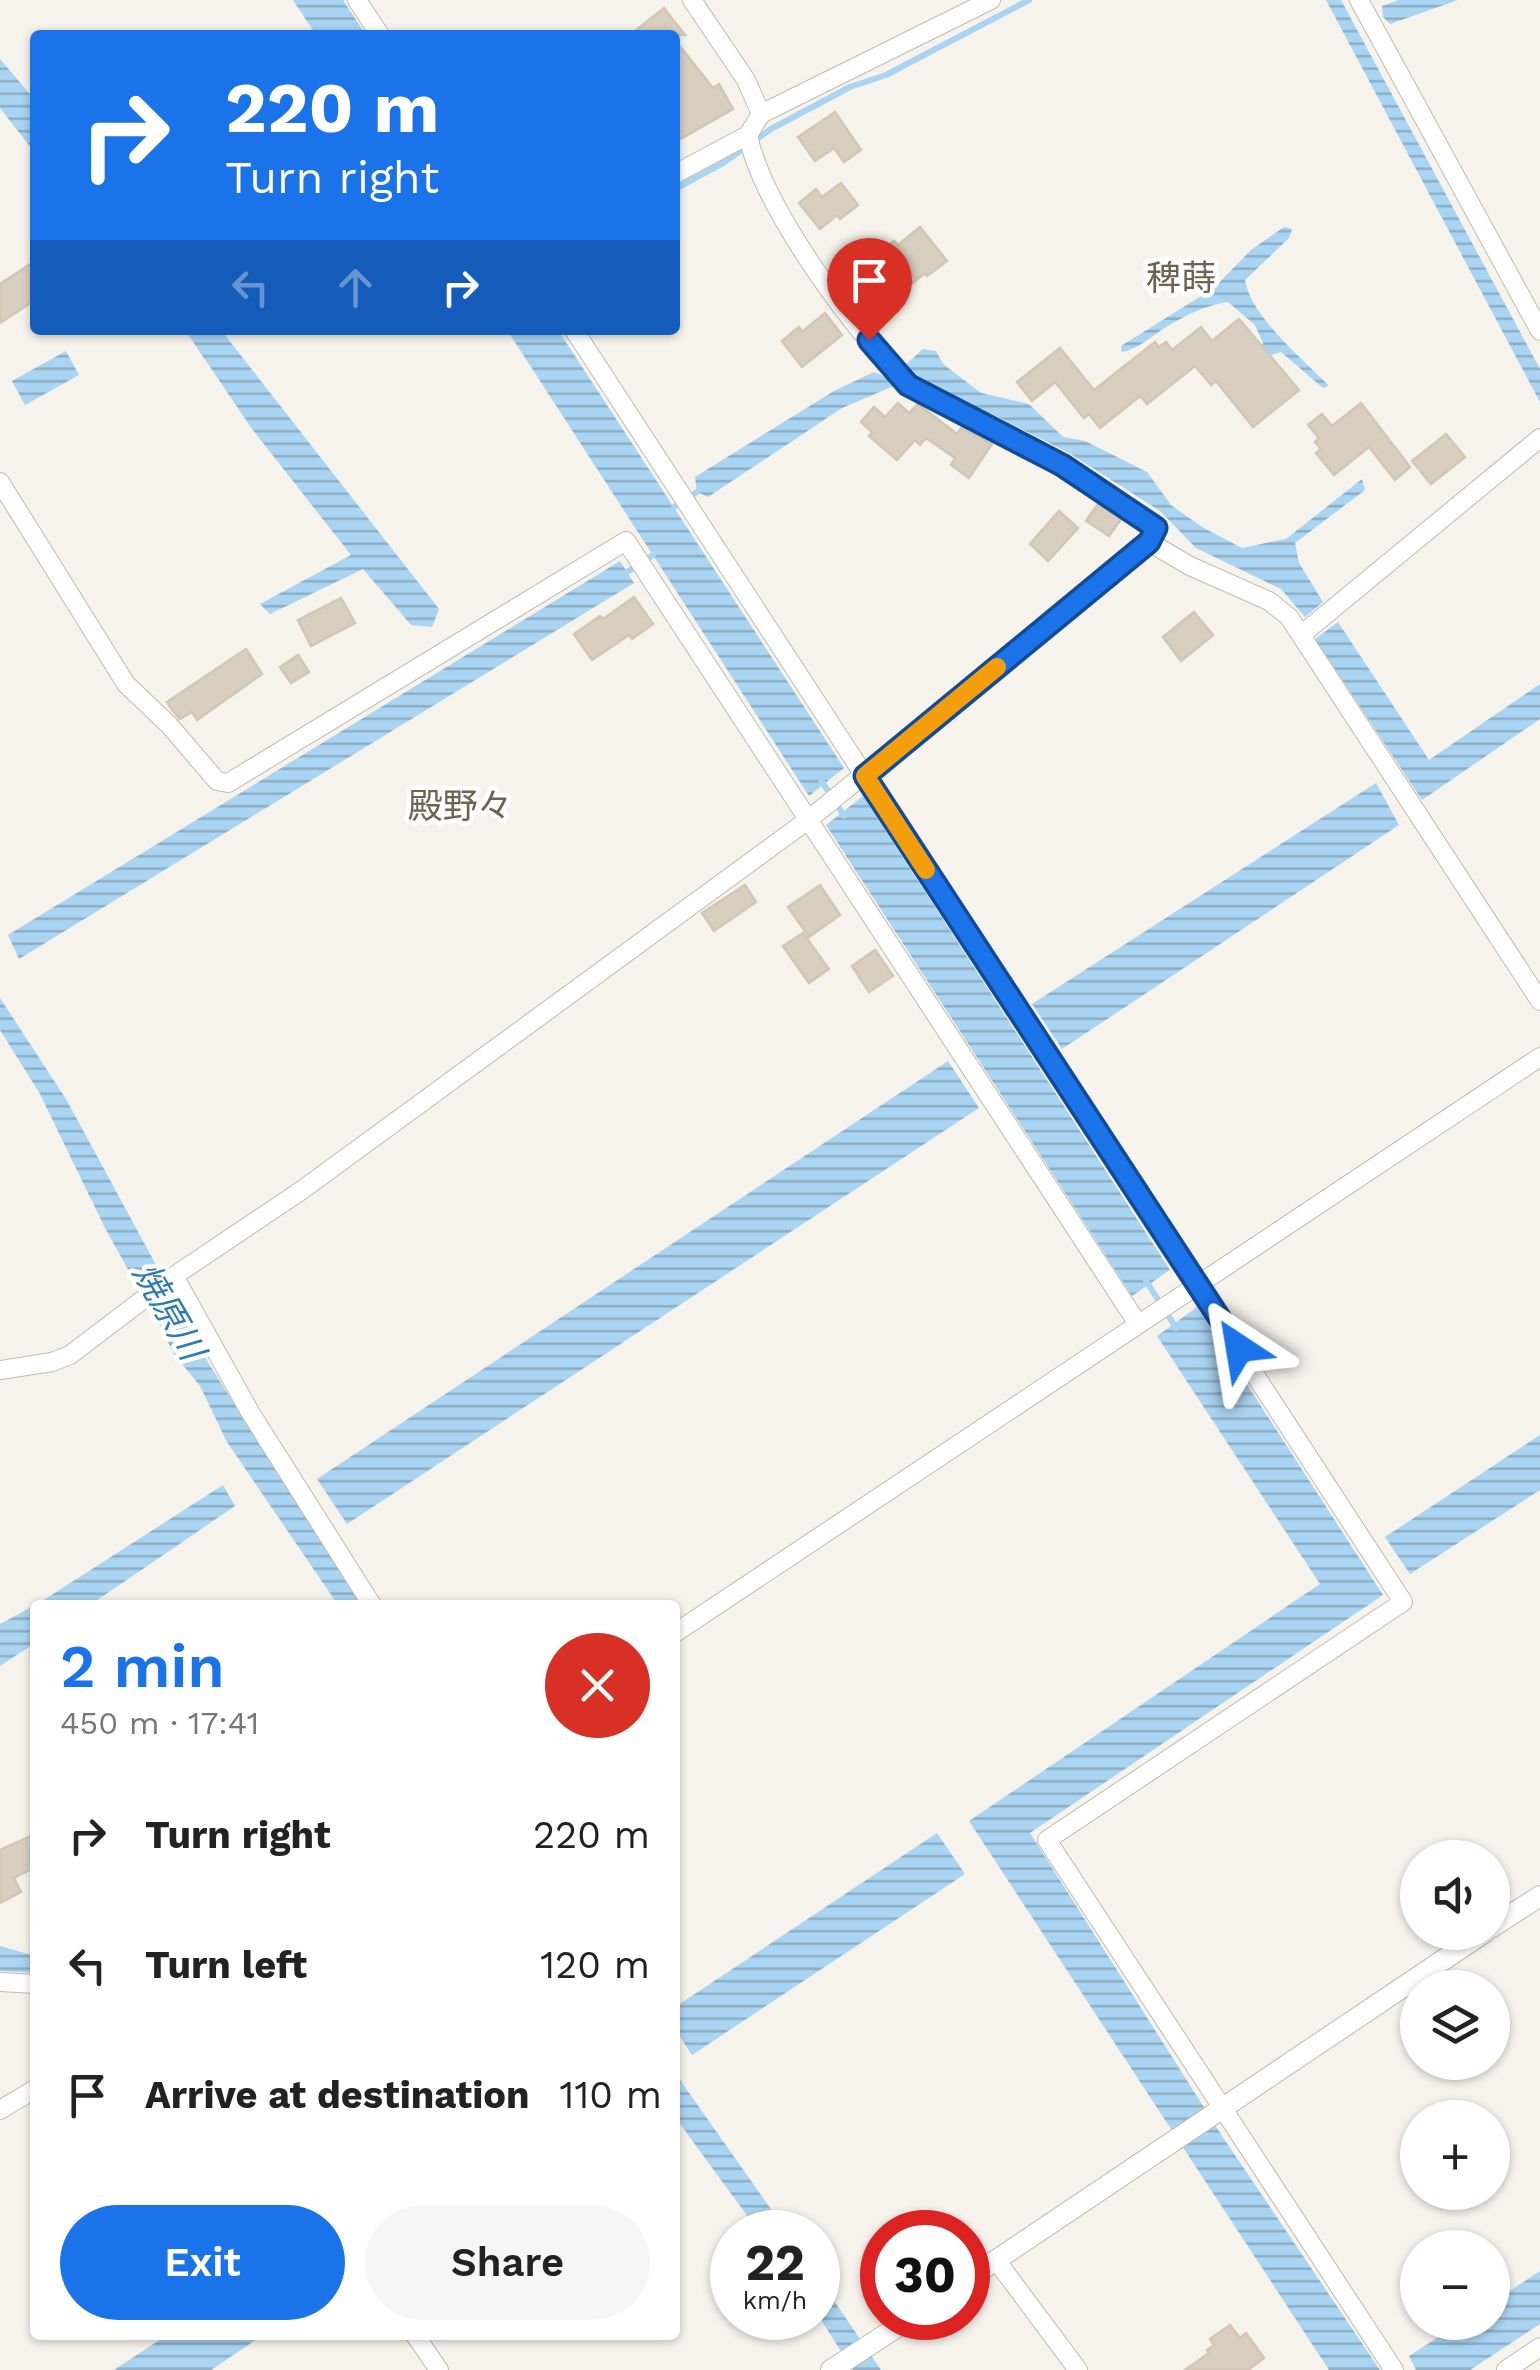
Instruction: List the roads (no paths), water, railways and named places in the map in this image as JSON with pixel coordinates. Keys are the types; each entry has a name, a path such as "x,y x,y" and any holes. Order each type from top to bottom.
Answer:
{"street":[{"path":"357,0 377,30"},
{"path":"692,0 746,80 761,114"},
{"path":"0,1370 52,1362 70,1355 174,1276 302,1190 808,820 1149,542 1156,528 1121,502 1062,465 908,385 826,284 762,182 750,144 761,114 990,0"},
{"path":"1360,0 1540,331"},
{"path":"680,172 750,144"},
{"path":"577,335 1403,1602 1047,1840 1394,2370"},
{"path":"1306,631 1540,438"},
{"path":"0,482 126,684 169,725 216,781 228,783 626,540 1140,1322"},
{"path":"1149,542 1190,566 1269,601 1306,631 1540,1001"},
{"path":"680,1630 1540,1057"},
{"path":"174,1276 250,1412 369,1600"},
{"path":"1510,1916 1540,1896"},
{"path":"990,2264 1458,1950"},
{"path":"0,1982 30,1984"},
{"path":"0,2110 30,2093"},
{"path":"996,2260 1078,2370"},
{"path":"418,2340 439,2370"},
{"path":"834,2368 877,2340"},
{"path":"1506,2370 1540,2347"}],"water":[{"path":"293,0 343,0 363,30 313,30"},
{"path":"1326,0 1341,0 1540,369 1540,402"},
{"path":"1399,0 1458,0 1390,24 1383,17 1382,6"},
{"path":"0,59 30,94 30,147 0,108"},
{"path":"1284,227 1292,229 1289,238 1245,280 1267,322 1329,386 1323,388 1281,352 1250,361 1263,343 1255,325 1228,302 1188,315 1122,352 1121,346 1214,288 1251,250"},
{"path":"188,335 225,335 439,609 432,627 411,625 363,569 270,614 260,604 351,555 252,429"},
{"path":"510,335 561,335 844,768 809,796"},
{"path":"923,349 936,351 943,364 981,393 1029,404 1063,437 1085,441 1147,472 1171,505 1242,548 1286,539 1362,479 1365,490 1295,543 1299,563 1323,602 1305,617 1281,589 1196,548 1160,511 1069,453 992,414 962,405 909,374 896,385 842,408 708,497 697,492 695,477 834,391 874,372 890,379"},
{"path":"66,351 79,375 25,405 12,381"},
{"path":"620,561 634,583 19,959 8,935"},
{"path":"1338,622 1429,760 1540,684 1540,719 1422,800 1315,639"},
{"path":"1376,783 1399,825 1062,1049 1032,1004"},
{"path":"863,796 1170,1270 1132,1296 826,825"},
{"path":"0,998 66,1099 162,1276 141,1293 40,1094 0,1030"},
{"path":"948,1061 979,1108 347,1524 317,1479"},
{"name":"焼原川","path":"171,1293 209,1364 358,1600 335,1600 227,1442 200,1386 174,1354 151,1308"},
{"path":"1197,1307 1383,1595 1030,1833 1224,2139 1380,2370 1329,2370 969,1821 1320,1584 1157,1336"},
{"path":"1540,1435 1540,1490 1410,1574 1385,1537"},
{"path":"223,1485 235,1506 97,1600 44,1600"},
{"path":"30,1608 30,1646 0,1666 0,1624"},
{"path":"937,1833 965,1874 692,2055 680,2037 680,2004"},
{"path":"0,1946 30,1955 30,1973 0,1971"},
{"path":"680,2080 772,2210 743,2210 680,2124"},
{"path":"1540,2271 1540,2324 1470,2370 1416,2370 1409,2356 1434,2340 1510,2340 1510,2291"},
{"path":"840,2309 881,2370 853,2370 834,2340 840,2340"},
{"path":"159,2340 256,2340 211,2370 114,2370"}],"waterway":[{"path":"680,186 723,163 771,129 850,87 886,75 1029,0"},
{"path":"674,507 697,492"},
{"path":"627,572 653,555"},
{"path":"821,780 844,816"},
{"path":"1145,1279 1176,1328"}],"district":[{"name":"稗蒔","path":"1181,278"},
{"name":"殿野々","path":"460,806"}]}
